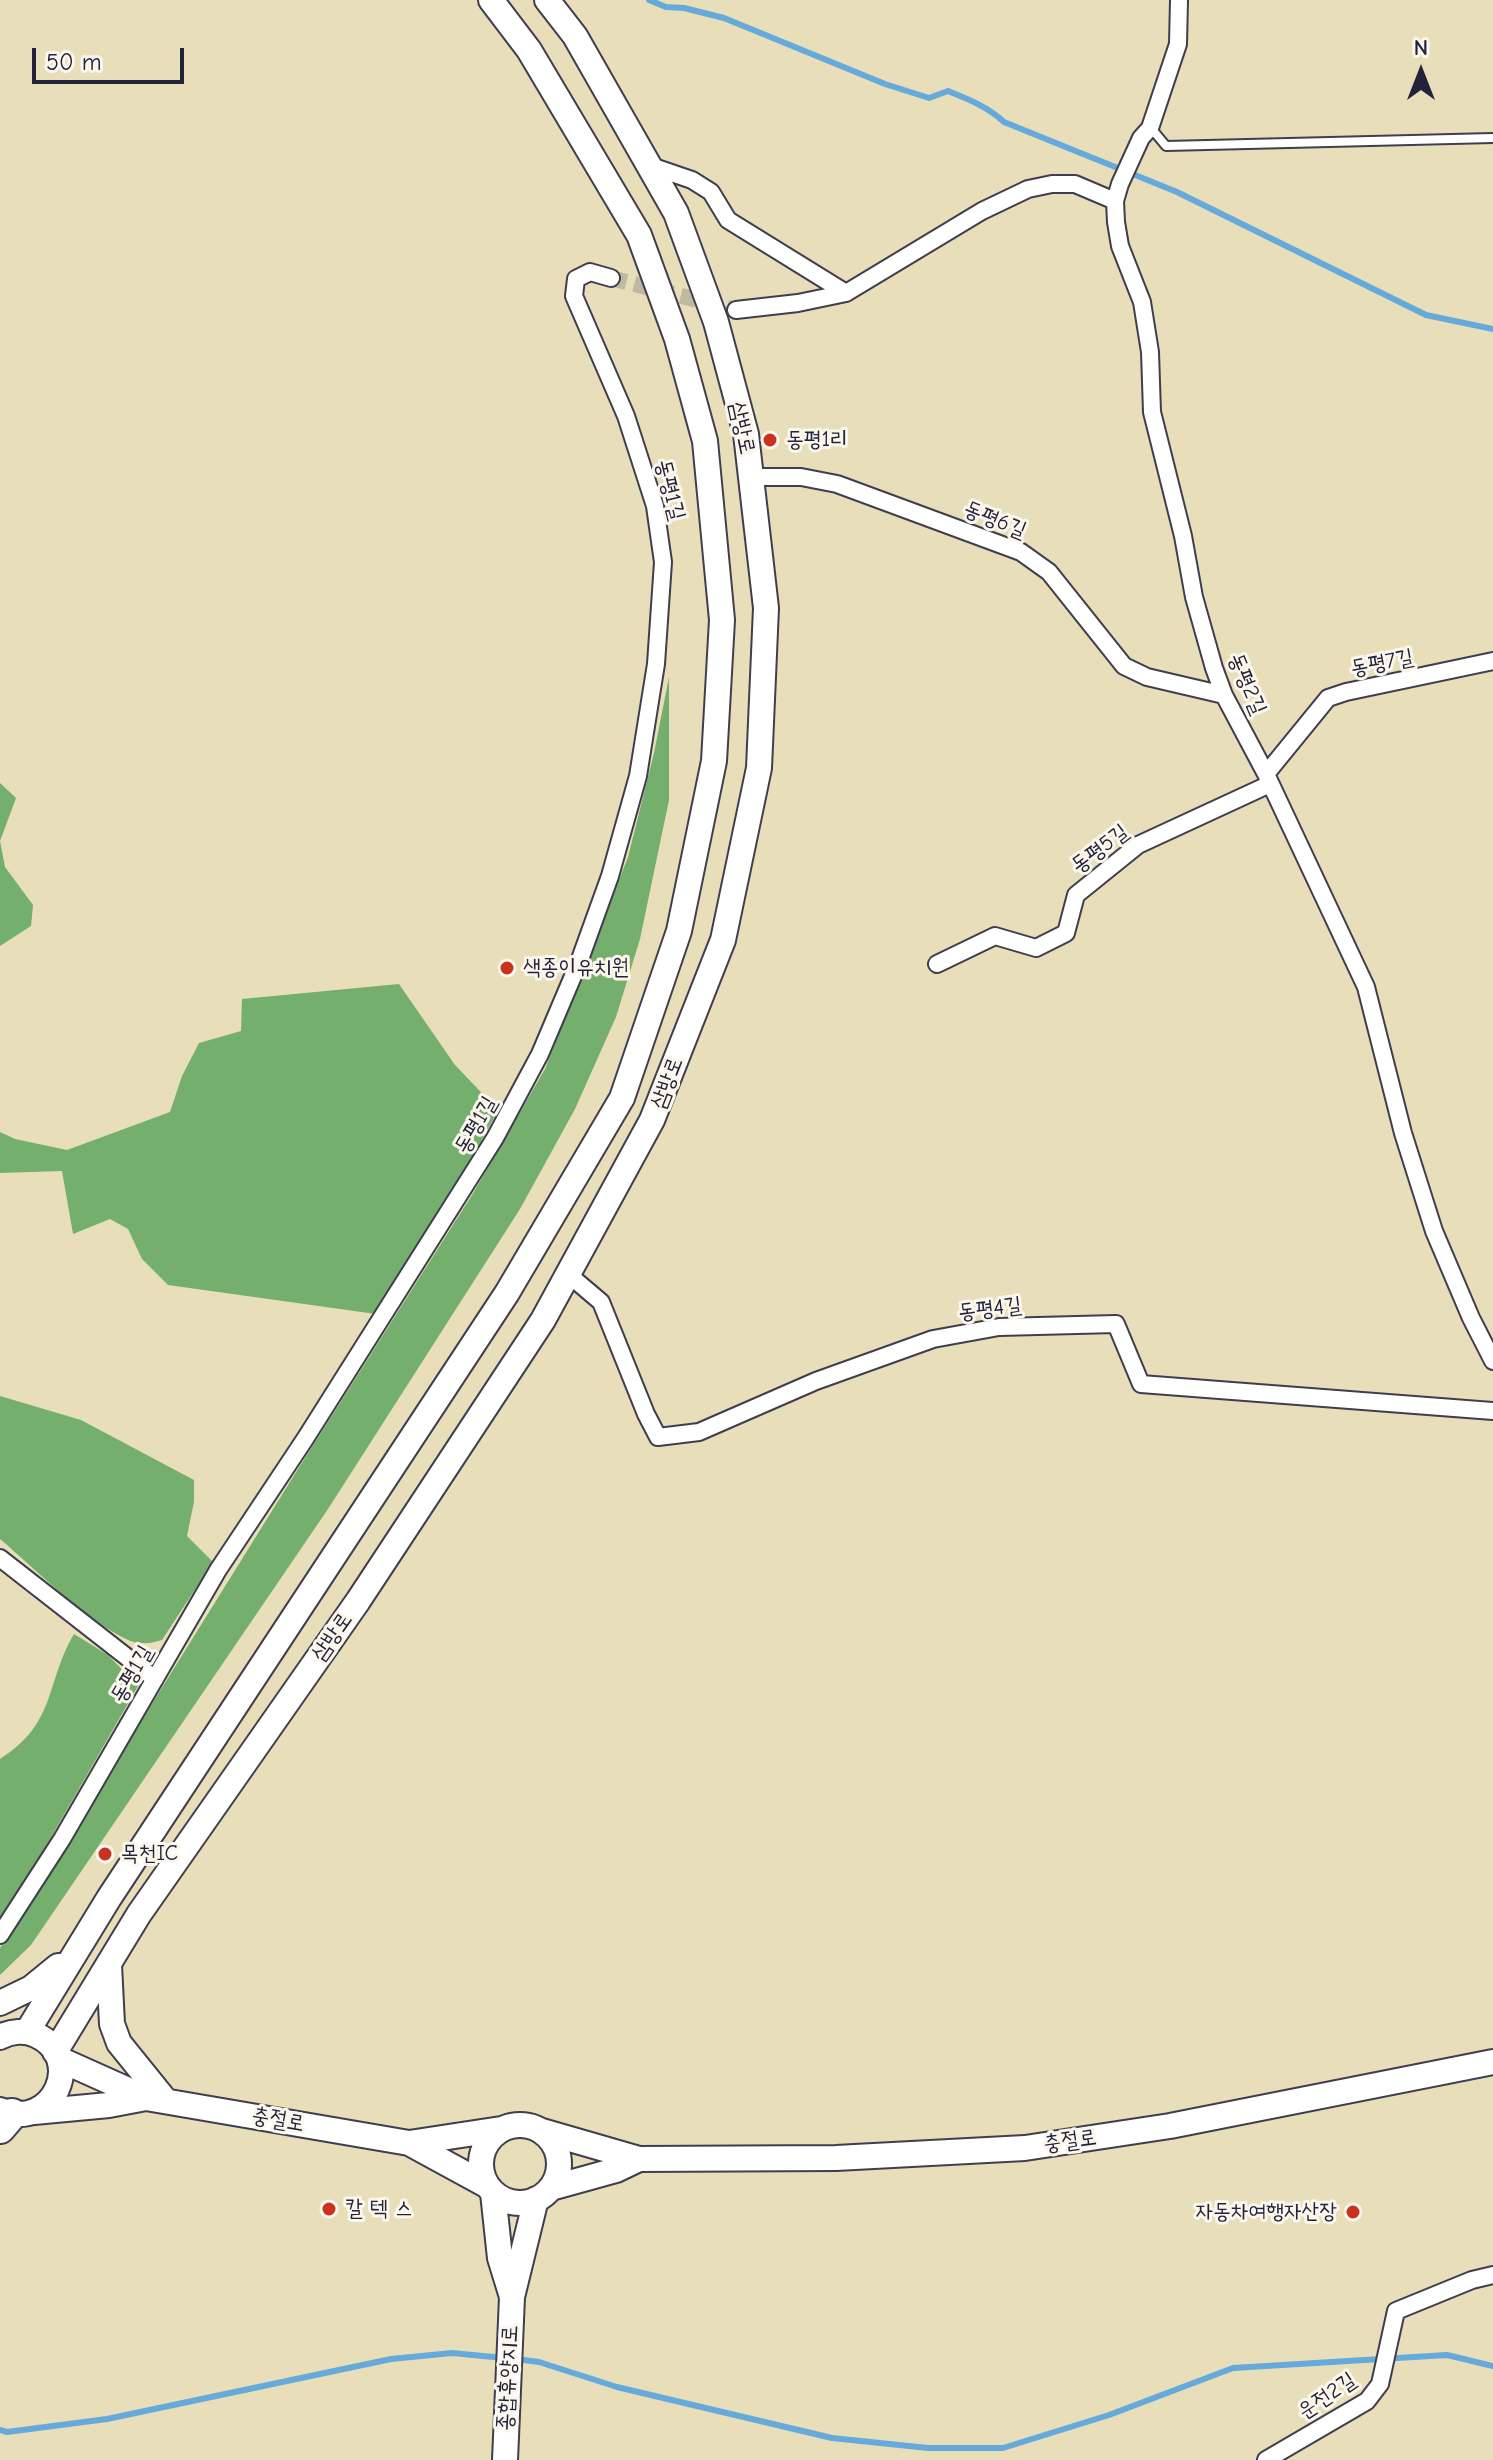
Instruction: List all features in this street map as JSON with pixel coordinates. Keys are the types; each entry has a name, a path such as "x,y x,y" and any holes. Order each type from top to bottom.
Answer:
{"street":[{"name":"삼방로","path":"8,2034 72,1955 507,1293 622,1098 679,931 714,761 722,620 705,441 677,339 639,235 529,50 491,0"},
{"name":"삼방로","path":"57,2056 139,1914 358,1601 543,1320 652,1120 723,940 759,768 766,608 746,434 716,322 676,213 575,36 547,0"},
{"name":"동평2길","path":"1179,0 1178,44 1145,133 1115,201 1120,246 1142,302 1150,352 1152,412 1183,536 1194,597 1224,695 1268,779 1366,987 1403,1133 1434,1231 1493,1361"},
{"path":"648,165 692,180 711,192 728,220 846,293"},
{"path":"736,310 798,303 846,293 982,211 1028,189 1052,184 1075,184 1115,201"},
{"name":"동평1길","path":"0,1935 62,1839 218,1570 305,1439 495,1138 540,1054 579,962 610,876 638,776 656,664 663,562 655,506 626,416 574,296 576,279 590,272 611,278"},
{"name":"동평6길","path":"751,477 801,477 837,484 1021,552 1049,572 1124,666 1147,677 1224,695"},
{"name":"동평7길","path":"1268,779 1328,698 1493,661"},
{"name":"동평5길","path":"937,964 995,936 1036,948 1066,933 1076,895 1138,845 1268,779"},
{"name":"동평4길","path":"568,1274 601,1302 658,1437 699,1432 816,1381 933,1339 999,1327 1116,1324 1141,1384 1493,1411"},
{"path":"0,1558 155,1679"},
{"path":"0,2003 31,1988 72,1955"},
{"path":"109,1965 112,2024 119,2043 156,2099"},
{"name":"충절로","path":"8,2034 43,2039 57,2056 156,2099 409,2143 501,2129"},
{"path":"11,2116 43,2107 57,2091 60,2081 57,2056"},
{"name":"충절로","path":"542,2131 639,2159 836,2158 1025,2148 1170,2126 1493,2062"},
{"name":"충절로","path":"11,2116 156,2099"},
{"path":"521,2125 542,2131 559,2157 559,2168 544,2193 523,2203 512,2202 490,2189 482,2175 481,2154 485,2144 501,2129 521,2125"},
{"name":"충절로","path":"409,2143 490,2189"},
{"name":"충절로","path":"544,2193 616,2170 639,2159"},
{"name":"종합휴양지로","path":"490,2189 500,2258 512,2297"},
{"name":"종합휴양지로","path":"505,2460 512,2297 544,2193"},
{"name":"운전2길","path":"1266,2460 1367,2401 1380,2384 1396,2311 1472,2280 1493,2275"}],"lane":[{"path":"1145,133 1166,146 1493,138"}],"green space":[{"path":"669,677 669,800 640,939 616,1017 575,1109 520,1209 328,1509 31,1945 0,1975 0,1948 472,1195 545,1069 628,857"},
{"path":"0,783 16,798 0,841"},
{"path":"0,841 5,867 33,905 31,926 0,946"},
{"path":"399,984 455,1065 498,1110 453,1193 376,1314 168,1285 142,1259 128,1229 110,1219 73,1234 62,1171 0,1173 0,1132 15,1139 67,1150 170,1112 182,1076 199,1043 241,1031 242,999"},
{"path":"0,1396 81,1420 194,1480 194,1502 187,1536 213,1562 162,1640 135,1642 111,1630 78,1607 0,1539"},
{"path":"74,1634 108,1655 138,1686 0,1926 0,1759 32,1731 41,1717"}],"waterway":[{"path":"649,0 666,7 724,18 885,84 929,98 948,91 985,108 1004,122 1177,192 1426,315 1493,329"},
{"path":"0,2430 7,2432 107,2419 391,2359 452,2353 504,2358"},
{"path":"516,2359 539,2362 617,2387 832,2438 928,2448 1003,2448 1109,2415 1233,2368 1447,2355 1493,2366"}],"tunnel":[{"path":"611,278 736,310"}],"place":[{"name":"동평1리","path":"770,440"},
{"name":"색종이유치원","path":"507,968"},
{"name":"목천IC","path":"105,1854"},
{"name":"칼 텍 스","path":"329,2209"},
{"name":"자동차여행자산장","path":"1353,2212"}]}
